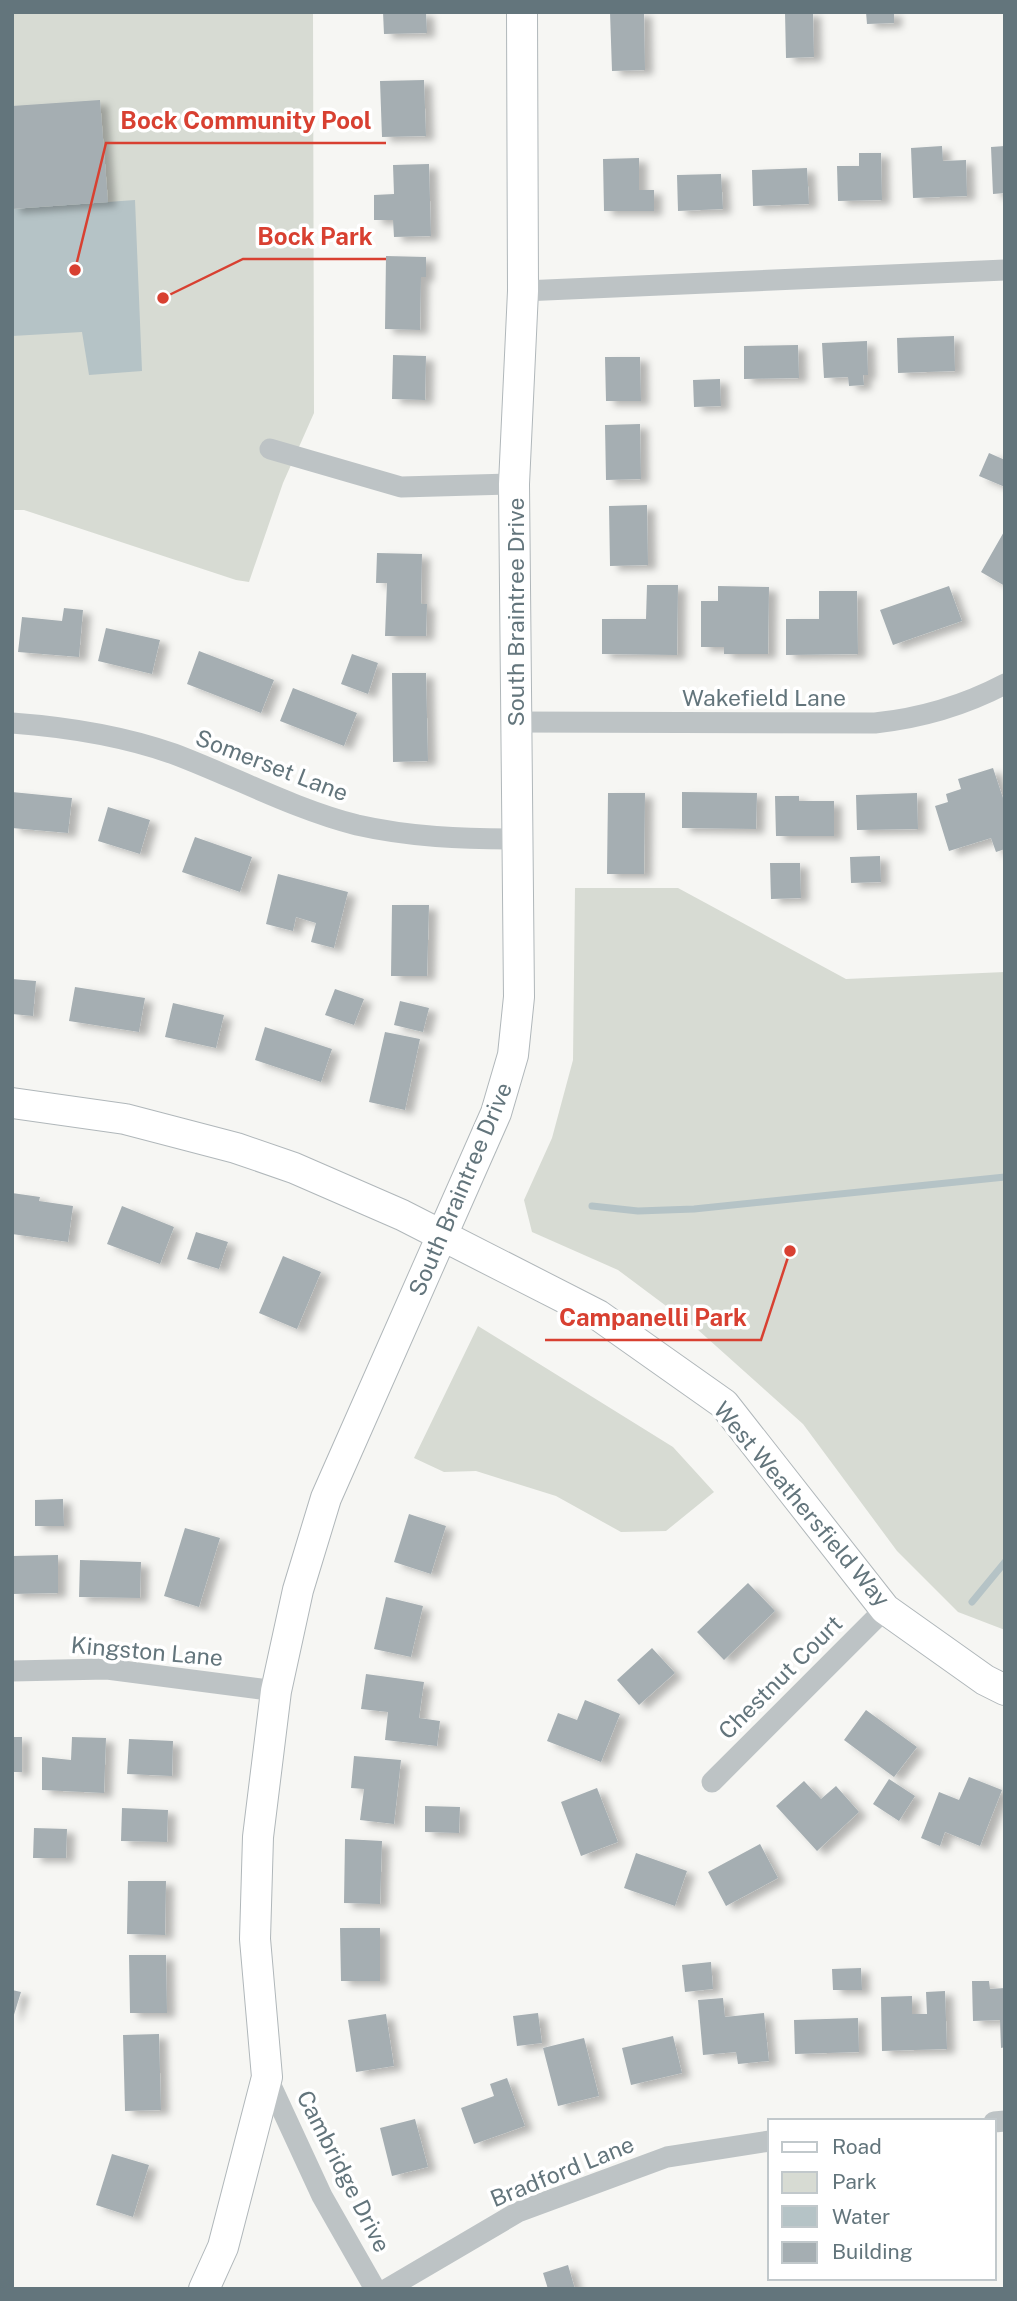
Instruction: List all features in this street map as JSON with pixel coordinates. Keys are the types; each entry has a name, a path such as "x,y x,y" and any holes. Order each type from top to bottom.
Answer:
{"street":[{"name":"South Braintree Drive","path":"204,2289 223,2247 267,2077 255,1938 258,1837 276,1691 298,1590 326,1498 496,1113 513,1055 517,1026 519,952 514,484 523,291 522,12"},
{"path":"523,291 1005,270"},
{"path":"270,449 401,487 514,484"},
{"name":"Wakefield Lane","path":"516,722 875,723 907,720 939,712 1005,684"},
{"name":"Somerset Lane","path":"12,723 104,736 172,754 315,812 355,824 395,833 446,839 516,839"},
{"name":"West Weathersfield Way","path":"12,1103 125,1119 236,1148 295,1168 362,1195 598,1315 724,1404 885,1609 985,1680 1005,1690"},
{"name":"Chestnut Court","path":"712,1782 885,1609"},
{"name":"Kingston Lane","path":"12,1671 107,1669 276,1691"},
{"name":"Cambridge Drive","path":"267,2077 322,2196 375,2289"},
{"name":"Bradford Lane","path":"387,2289 518,2212 667,2157 768,2141"}],"green space":[{"path":"12,12 313,12 314,413 283,483 249,582 24,510 12,510"},
{"path":"575,888 678,888 846,979 1005,972 1005,1630 958,1612 897,1551 803,1424 697,1329 618,1270 532,1232 524,1200 552,1138 573,1060"},
{"path":"478,1326 673,1447 714,1492 666,1531 621,1532 556,1496 476,1471 444,1472 414,1458"}],"water":[{"path":"135,200 142,371 89,375 82,332 12,336 12,209"}],"building":[{"path":"383,12 426,12 427,33 384,34"},
{"path":"610,12 644,12 645,70 612,71"},
{"path":"785,12 813,12 814,57 786,58"},
{"path":"866,12 894,12 894,23 867,24"},
{"path":"424,80 426,136 382,137 380,81"},
{"path":"100,100 108,202 12,209 12,106"},
{"path":"942,146 943,161 966,160 967,196 913,198 911,148"},
{"path":"1005,146 1005,193 993,194 991,147"},
{"path":"859,153 881,153 882,200 838,201 837,166 859,166"},
{"path":"639,158 639,190 654,190 654,211 604,211 603,159"},
{"path":"429,164 431,236 394,237 393,220 374,220 374,195 394,194 393,165"},
{"path":"807,168 809,204 753,206 752,170"},
{"path":"721,174 723,209 678,211 677,175"},
{"path":"386,256 426,257 426,277 421,277 420,330 385,329"},
{"path":"954,336 955,371 898,373 897,338"},
{"path":"867,341 868,375 863,375 864,385 849,386 848,377 824,378 822,343"},
{"path":"798,345 799,378 744,379 744,346"},
{"path":"393,355 426,356 425,400 392,399"},
{"path":"605,357 640,357 641,401 606,401"},
{"path":"720,379 721,406 694,407 693,380"},
{"path":"640,424 641,479 606,480 605,425"},
{"path":"989,453 1005,460 1005,487 979,476"},
{"path":"647,505 648,565 610,566 609,506"},
{"path":"1005,530 1005,586 981,572"},
{"path":"377,553 422,554 421,604 427,604 426,636 385,636 387,583 376,583"},
{"path":"647,585 678,585 677,655 602,654 602,619 646,619"},
{"path":"718,586 769,587 768,654 724,654 724,647 701,647 701,601 718,601"},
{"path":"949,586 962,621 893,645 880,610"},
{"path":"819,591 857,591 858,654 786,655 786,619 819,619"},
{"path":"64,608 83,610 79,657 18,652 22,617 62,621"},
{"path":"106,628 160,640 152,674 98,661"},
{"path":"199,651 274,680 261,713 187,684"},
{"path":"352,654 378,663 368,694 341,684"},
{"path":"392,673 426,673 428,761 393,762"},
{"path":"293,688 357,713 344,746 280,721"},
{"path":"993,768 1005,804 1005,849 996,852 991,838 949,851 935,806 948,802 946,794 961,789 958,779"},
{"path":"12,792 72,798 68,833 12,828"},
{"path":"682,792 757,793 756,829 682,828"},
{"path":"608,793 645,793 644,874 607,874"},
{"path":"917,793 918,829 857,830 856,795"},
{"path":"775,796 799,796 799,801 834,801 834,836 776,836"},
{"path":"108,807 150,820 140,854 98,841"},
{"path":"195,837 252,857 240,892 182,872"},
{"path":"880,856 881,882 851,883 850,857"},
{"path":"770,863 800,863 801,898 771,899"},
{"path":"278,874 348,892 334,948 311,942 316,923 296,917 293,931 266,924"},
{"path":"392,905 429,905 427,976 391,976"},
{"path":"12,979 36,981 33,1016 12,1014"},
{"path":"75,987 145,998 139,1032 69,1021"},
{"path":"335,989 364,999 354,1025 325,1015"},
{"path":"400,1001 429,1008 423,1032 394,1025"},
{"path":"173,1003 224,1015 216,1048 165,1037"},
{"path":"265,1027 332,1049 321,1082 255,1060"},
{"path":"385,1032 420,1039 405,1110 369,1102"},
{"path":"12,1193 40,1197 39,1201 73,1206 68,1242 12,1234"},
{"path":"122,1206 174,1227 160,1264 107,1244"},
{"path":"196,1232 228,1242 219,1269 187,1259"},
{"path":"283,1256 321,1272 297,1329 259,1313"},
{"path":"63,1499 64,1526 35,1526 35,1500"},
{"path":"409,1514 446,1526 431,1574 394,1562"},
{"path":"185,1528 220,1538 199,1607 164,1596"},
{"path":"58,1555 58,1593 12,1594 12,1556"},
{"path":"80,1560 141,1562 140,1598 79,1597"},
{"path":"748,1583 775,1611 724,1660 697,1632"},
{"path":"386,1597 423,1606 411,1657 374,1649"},
{"path":"652,1648 675,1673 639,1705 617,1680"},
{"path":"366,1674 424,1682 419,1718 440,1721 437,1746 385,1740 388,1712 361,1709"},
{"path":"585,1700 620,1714 601,1762 547,1741 558,1713 577,1720"},
{"path":"866,1710 917,1747 894,1777 844,1740"},
{"path":"12,1737 22,1737 22,1772 12,1772"},
{"path":"72,1737 106,1738 104,1793 42,1790 42,1757 71,1760"},
{"path":"129,1739 173,1741 172,1776 127,1774"},
{"path":"354,1756 401,1760 394,1824 360,1820 364,1789 351,1788"},
{"path":"969,1777 1002,1790 980,1846 945,1832 940,1846 921,1838 939,1792 959,1800"},
{"path":"889,1779 915,1796 899,1821 873,1804"},
{"path":"804,1781 821,1799 836,1786 859,1812 817,1851 776,1806"},
{"path":"597,1788 618,1842 581,1856 561,1802"},
{"path":"425,1806 460,1807 459,1833 425,1832"},
{"path":"122,1808 168,1810 167,1842 121,1841"},
{"path":"34,1828 67,1829 66,1858 33,1858"},
{"path":"345,1839 382,1841 380,1904 344,1903"},
{"path":"760,1844 778,1878 726,1906 708,1872"},
{"path":"636,1853 687,1871 675,1906 624,1888"},
{"path":"128,1881 166,1881 165,1935 127,1934"},
{"path":"340,1928 380,1928 380,1981 341,1981"},
{"path":"129,1955 166,1955 167,2013 130,2013"},
{"path":"711,1962 713,1989 685,1992 682,1965"},
{"path":"861,1968 862,1990 833,1990 832,1969"},
{"path":"972,1981 989,1981 990,1989 1005,1988 1005,2047 1001,2048 1000,2020 973,2021"},
{"path":"12,1990 21,1992 13,2018 12,2018"},
{"path":"945,1991 947,2049 882,2051 881,1997 912,1996 912,2014 927,2014 926,1992"},
{"path":"723,1998 725,2017 764,2013 769,2061 738,2064 736,2052 703,2055 698,2000"},
{"path":"538,2013 542,2043 517,2046 513,2016"},
{"path":"386,2014 394,2066 356,2072 348,2020"},
{"path":"858,2018 859,2052 795,2054 794,2020"},
{"path":"159,2034 161,2110 125,2111 123,2035"},
{"path":"673,2036 682,2073 631,2085 622,2048"},
{"path":"584,2038 599,2096 558,2106 543,2048"},
{"path":"507,2078 525,2126 474,2144 461,2108 494,2096 490,2084"},
{"path":"415,2119 428,2167 392,2176 380,2128"},
{"path":"112,2154 149,2165 133,2217 96,2205"},
{"path":"568,2265 575,2289 548,2289 543,2273"}],"waterway":[{"path":"592,1206 638,1211 694,1209 1005,1177"},
{"path":"972,1602 1005,1562"}],"place":[{"name":"Bock Community Pool","path":"75,270"},
{"name":"Bock Park","path":"163,298"},
{"name":"Campanelli Park","path":"790,1251"}]}
